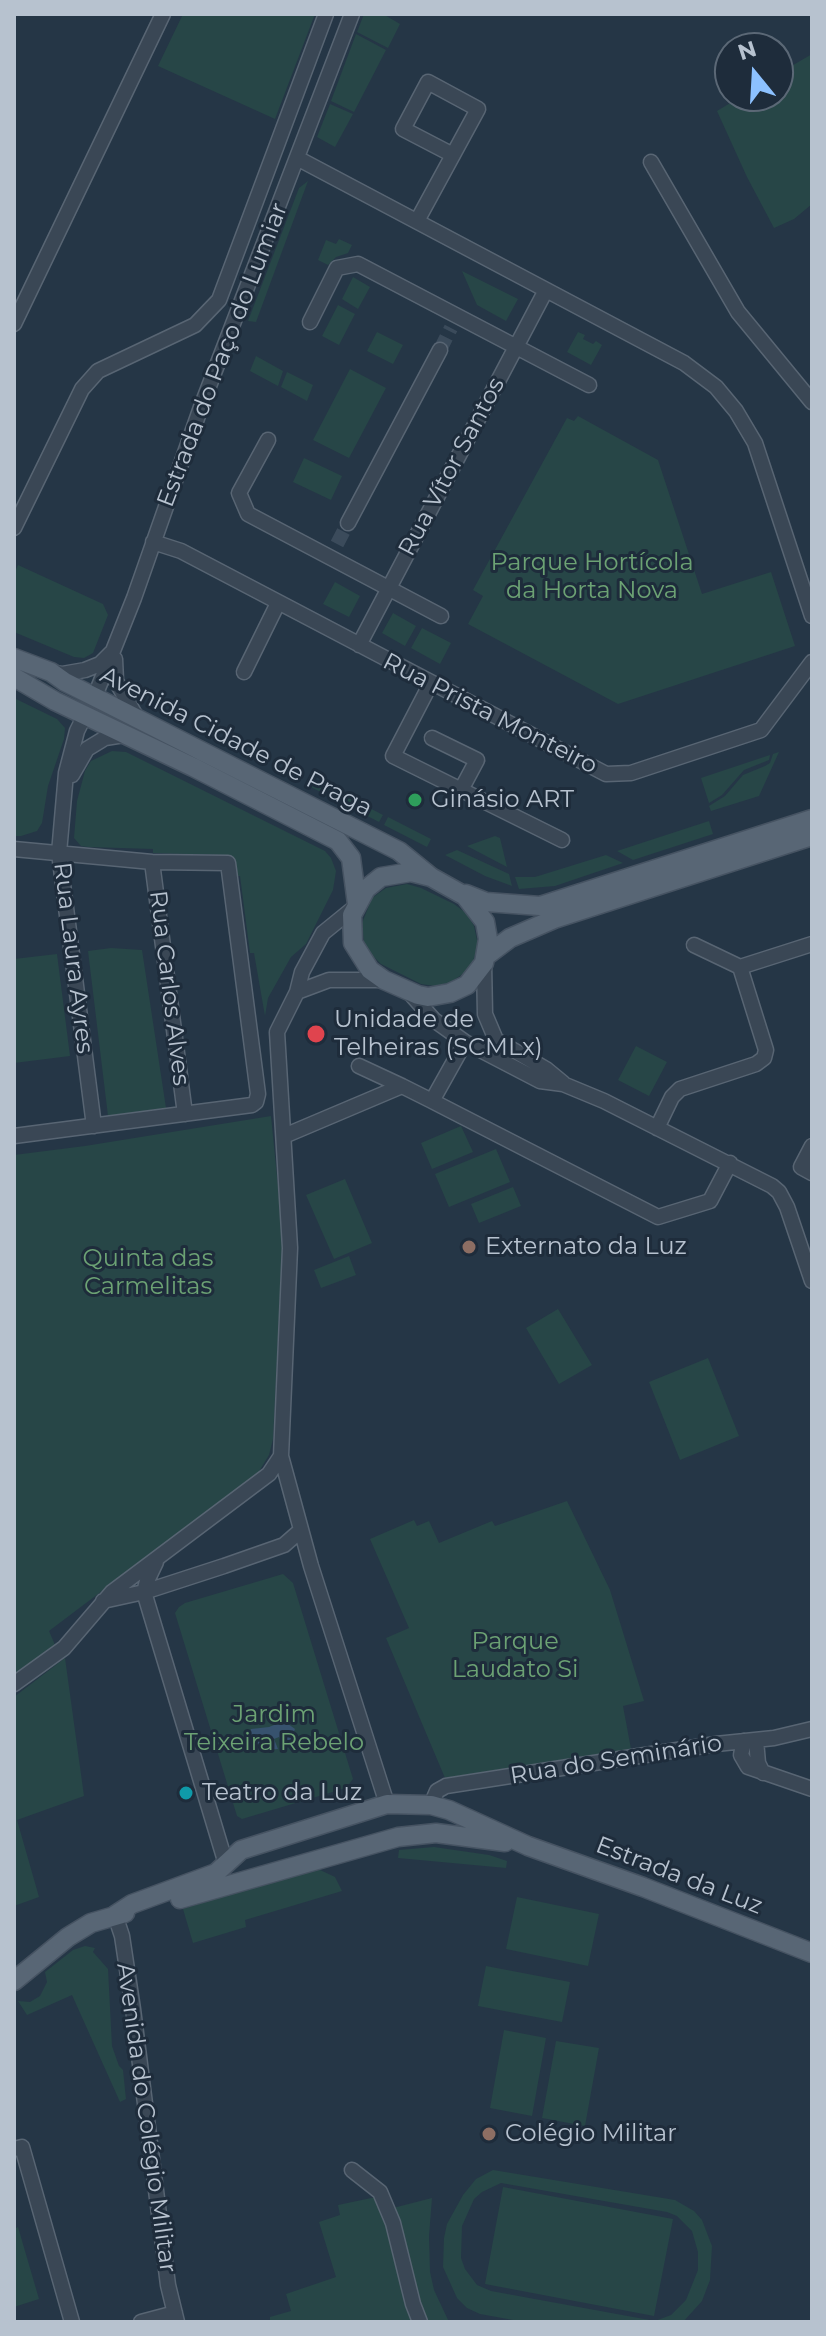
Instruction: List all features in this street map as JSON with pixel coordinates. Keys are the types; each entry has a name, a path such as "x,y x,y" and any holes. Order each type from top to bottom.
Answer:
{"main road":[{"name":"Avenida Cidade de Praga","path":"14,658 92,692 399,851 431,877"},
{"name":"Avenida Cidade de Praga","path":"16,678 55,701 338,841 351,858 356,905"},
{"path":"16,678 61,691 92,692 85,715"},
{"path":"812,819 540,906 486,902 431,877 411,872 381,877 366,889 356,905 351,923 353,943 370,970 384,980 408,992 428,997 450,993 467,985 485,960 510,938 554,919 812,836"},
{"path":"456,890 474,904 485,922 488,939 485,960"},
{"path":"371,1843 385,1828 387,1804"},
{"name":"Estrada da Luz","path":"115,1915 132,1904 216,1873 241,1850 387,1804 431,1805 449,1810 528,1846 812,1953"},
{"name":"Estrada da Luz","path":"115,1915 135,1912 398,1837 436,1833 528,1846"},
{"path":"226,1864 251,1879"},
{"path":"14,1981 68,1937 91,1923 115,1915"}],"street":[{"path":"14,324 163,14"},
{"path":"14,528 82,389 98,371 195,325 219,300 326,14"},
{"name":"Estrada do Paço do Lumiar","path":"92,692 115,650 201,407 352,14"},
{"path":"417,221 453,155 478,109 428,82 403,129 453,155"},
{"path":"297,158 684,363 716,387 736,411 755,443 812,616"},
{"path":"651,162 738,312 812,402"},
{"path":"310,322 337,268 358,264 455,322 516,347 589,385"},
{"name":"Rua Vítor Santos","path":"359,645 546,290"},
{"path":"348,523 440,350"},
{"path":"268,440 239,493 248,514 334,550 389,587 441,616"},
{"name":"Rua Prista Monteiro","path":"153,542 181,551 593,769 618,775 761,730 812,662"},
{"path":"244,672 278,603"},
{"path":"51,672 62,674 85,670 100,664 115,650"},
{"path":"115,650 116,681 137,718"},
{"path":"431,683 393,756 562,840"},
{"name":"Rua Laura Ayres","path":"85,715 70,754 59,853 94,1126"},
{"name":"Rua Laura Ayres","path":"64,790 87,749 97,742 120,735 136,739"},
{"path":"432,738 477,760 461,790"},
{"path":"14,849 152,862 228,863 258,1094 256,1102 14,1136"},
{"name":"Rua Carlos Alves","path":"152,862 185,1114"},
{"path":"356,905 323,933 302,972 297,992 277,1032 290,1248 281,1456 293,1509 387,1804"},
{"path":"694,945 740,967 812,944"},
{"path":"485,960 485,1014 496,1040 546,1069 563,1084 730,1163 779,1192 812,1281"},
{"path":"657,1128 672,1097 680,1089 756,1064 764,1058 763,1041 740,967"},
{"path":"297,992 329,980 384,980"},
{"path":"408,992 434,1020 465,1042 540,1081 563,1084"},
{"path":"432,1101 465,1042"},
{"path":"359,1066 658,1217 710,1201 730,1163"},
{"path":"284,1136 402,1086"},
{"path":"812,1146 801,1167 812,1173"},
{"path":"14,1684 64,1648 103,1601 269,1474 281,1456"},
{"path":"250,1489 279,1489 293,1509"},
{"path":"103,1601 144,1592 284,1545 300,1531"},
{"path":"158,1558 144,1592 226,1864"},
{"name":"Rua do Seminário","path":"431,1805 437,1791 446,1786 774,1738 812,1729"},
{"path":"750,1741 742,1761 748,1767 812,1789"},
{"name":"Avenida do Colégio Militar","path":"115,1915 122,1936 160,2226 176,2318"},
{"path":"14,2149 22,2147 72,2322"},
{"path":"14,2170 30,2173"},
{"path":"352,2170 380,2192 393,2223 420,2322"},
{"path":"141,2322 176,2318"}],"green space":[{"path":"183,14 315,14 275,119 158,66"},
{"path":"364,14 383,14 400,24 388,48 357,32"},
{"path":"356,34 386,50 354,112 331,101"},
{"path":"812,54 812,204 794,219 774,228 717,112 794,112 794,65"},
{"path":"330,104 353,114 335,147 317,137"},
{"path":"308,181 256,322 248,321 299,188"},
{"path":"339,239 352,245 348,253 336,257 328,265 318,260 326,240 336,244"},
{"path":"462,271 518,299 506,321 477,305"},
{"path":"353,277 370,287 358,309 342,299"},
{"path":"338,305 355,314 339,345 322,336"},
{"path":"377,332 403,345 393,364 367,351"},
{"path":"578,332 585,335 583,339 602,345 591,365 567,352"},
{"path":"256,356 283,371 278,386 250,371"},
{"path":"350,369 386,388 349,458 313,440"},
{"path":"287,372 313,385 307,401 281,387"},
{"name":"Parque Hortícola da Horta Nova","path":"578,416 658,460 702,594 771,572 795,646 618,704 468,624 483,596 473,590 567,418 574,421"},
{"path":"304,458 342,476 331,500 293,482"},
{"path":"18,565 103,604 108,615 93,653 84,658 74,657 14,632 14,574"},
{"path":"335,582 360,596 349,617 323,604"},
{"path":"393,613 416,626 405,646 382,633"},
{"path":"422,628 451,643 440,664 411,648"},
{"path":"14,698 57,719 65,728 48,786 42,823 37,831 21,836 14,836"},
{"path":"112,751 126,752 325,851 331,858 336,871 333,890 306,944 291,957 268,998 265,1016 254,953 250,953 240,876 235,876 226,858 220,855 153,853 153,849 88,847 81,846 74,838 77,801 85,771 91,761"},
{"path":"779,752 759,796 711,811 709,806 725,796 743,775 770,763 773,754"},
{"path":"770,755 769,760 744,770 722,795 709,803 701,778"},
{"path":"310,777 383,815 379,822 307,785"},
{"path":"388,817 431,839 427,847 384,825"},
{"path":"709,821 713,834 633,860 617,851"},
{"path":"495,836 500,838 507,867 467,846"},
{"path":"457,850 509,874 512,886 445,855"},
{"path":"606,855 623,863 555,886 519,889 515,877 535,877"},
{"path":"407,884 454,904 466,913 474,926 478,945 473,961 467,971 451,982 435,986 421,984 381,964 368,951 362,923 372,898 386,888"},
{"path":"111,948 142,950 166,1108 108,1116 88,951"},
{"path":"57,954 70,1056 14,1063 14,959"},
{"path":"636,1046 667,1062 649,1096 618,1080"},
{"name":"Quinta das Carmelitas","path":"271,1116 283,1237 273,1439 269,1455 258,1473 49,1631 55,1645 14,1676 14,1155"},
{"path":"461,1126 473,1152 432,1169 421,1143"},
{"path":"496,1149 510,1182 449,1207 435,1174"},
{"path":"345,1179 372,1243 334,1259 306,1195"},
{"path":"513,1187 521,1206 479,1223 471,1204"},
{"path":"349,1256 356,1275 321,1288 314,1270"},
{"path":"558,1309 592,1365 559,1384 526,1328"},
{"path":"708,1358 739,1436 680,1460 649,1382"},
{"name":"Parque Laudato Si","path":"567,1501 610,1590 644,1701 623,1706 631,1749 445,1778 386,1638 409,1628 370,1539 414,1520 417,1526 429,1521 439,1543 492,1521 495,1526"},
{"name":"Jardim Teixeira Rebelo","path":"283,1574 293,1583 353,1779 346,1788 242,1819 237,1816 175,1613 185,1603"},
{"path":"65,1658 84,1796 17,1820 39,1897 14,1906 14,1697"},
{"path":"434,1847 489,1855 507,1861 506,1868 398,1858 399,1850"},
{"path":"318,1869 335,1877 342,1891 245,1920 246,1927 193,1943 183,1909"},
{"path":"517,1897 599,1914 588,1966 506,1949"},
{"path":"85,1946 95,1948 93,1952 108,1969 112,2046 123,2070 126,2099 120,2102 72,1995 27,2015 18,2001 30,2002 40,1996 47,1982 45,1972 73,1950"},
{"path":"486,1966 570,1982 562,2022 478,2006"},
{"path":"504,2030 546,2038 532,2116 490,2108"},
{"path":"556,2041 599,2048 585,2126 542,2118"},
{"path":"493,2170 675,2200 694,2211 702,2220 712,2246 710,2280 702,2301 683,2322 524,2322 480,2314 467,2308 457,2298 443,2267 444,2238 447,2224 476,2179","holes":["501,2183 677,2216 692,2231 698,2252 698,2270 686,2300 671,2315 655,2321 491,2291 477,2285 461,2258 462,2226 474,2199"]},
{"path":"503,2187 673,2219 654,2316 485,2284"},
{"path":"376,2197 393,2208 432,2198 430,2272 434,2290 449,2322 270,2322 270,2317 291,2311 286,2294 336,2277 319,2222 340,2215 338,2205"},
{"path":"18,2227 39,2299 14,2307 14,2229"}],"water":[{"path":"284,1721 295,1729 290,1742 283,1747 279,1737 274,1739 278,1749 268,1750 248,1739 251,1729"}],"tunnel":[{"path":"440,350 451,328"},
{"path":"337,544 348,523"}],"place":[{"name":"Ginásio ART","path":"415,800"},
{"name":"Unidade de Telheiras (SCMLx)","path":"316,1034"},
{"name":"Externato da Luz","path":"469,1247"},
{"name":"Teatro da Luz","path":"186,1793"},
{"name":"Colégio Militar","path":"489,2134"}]}
